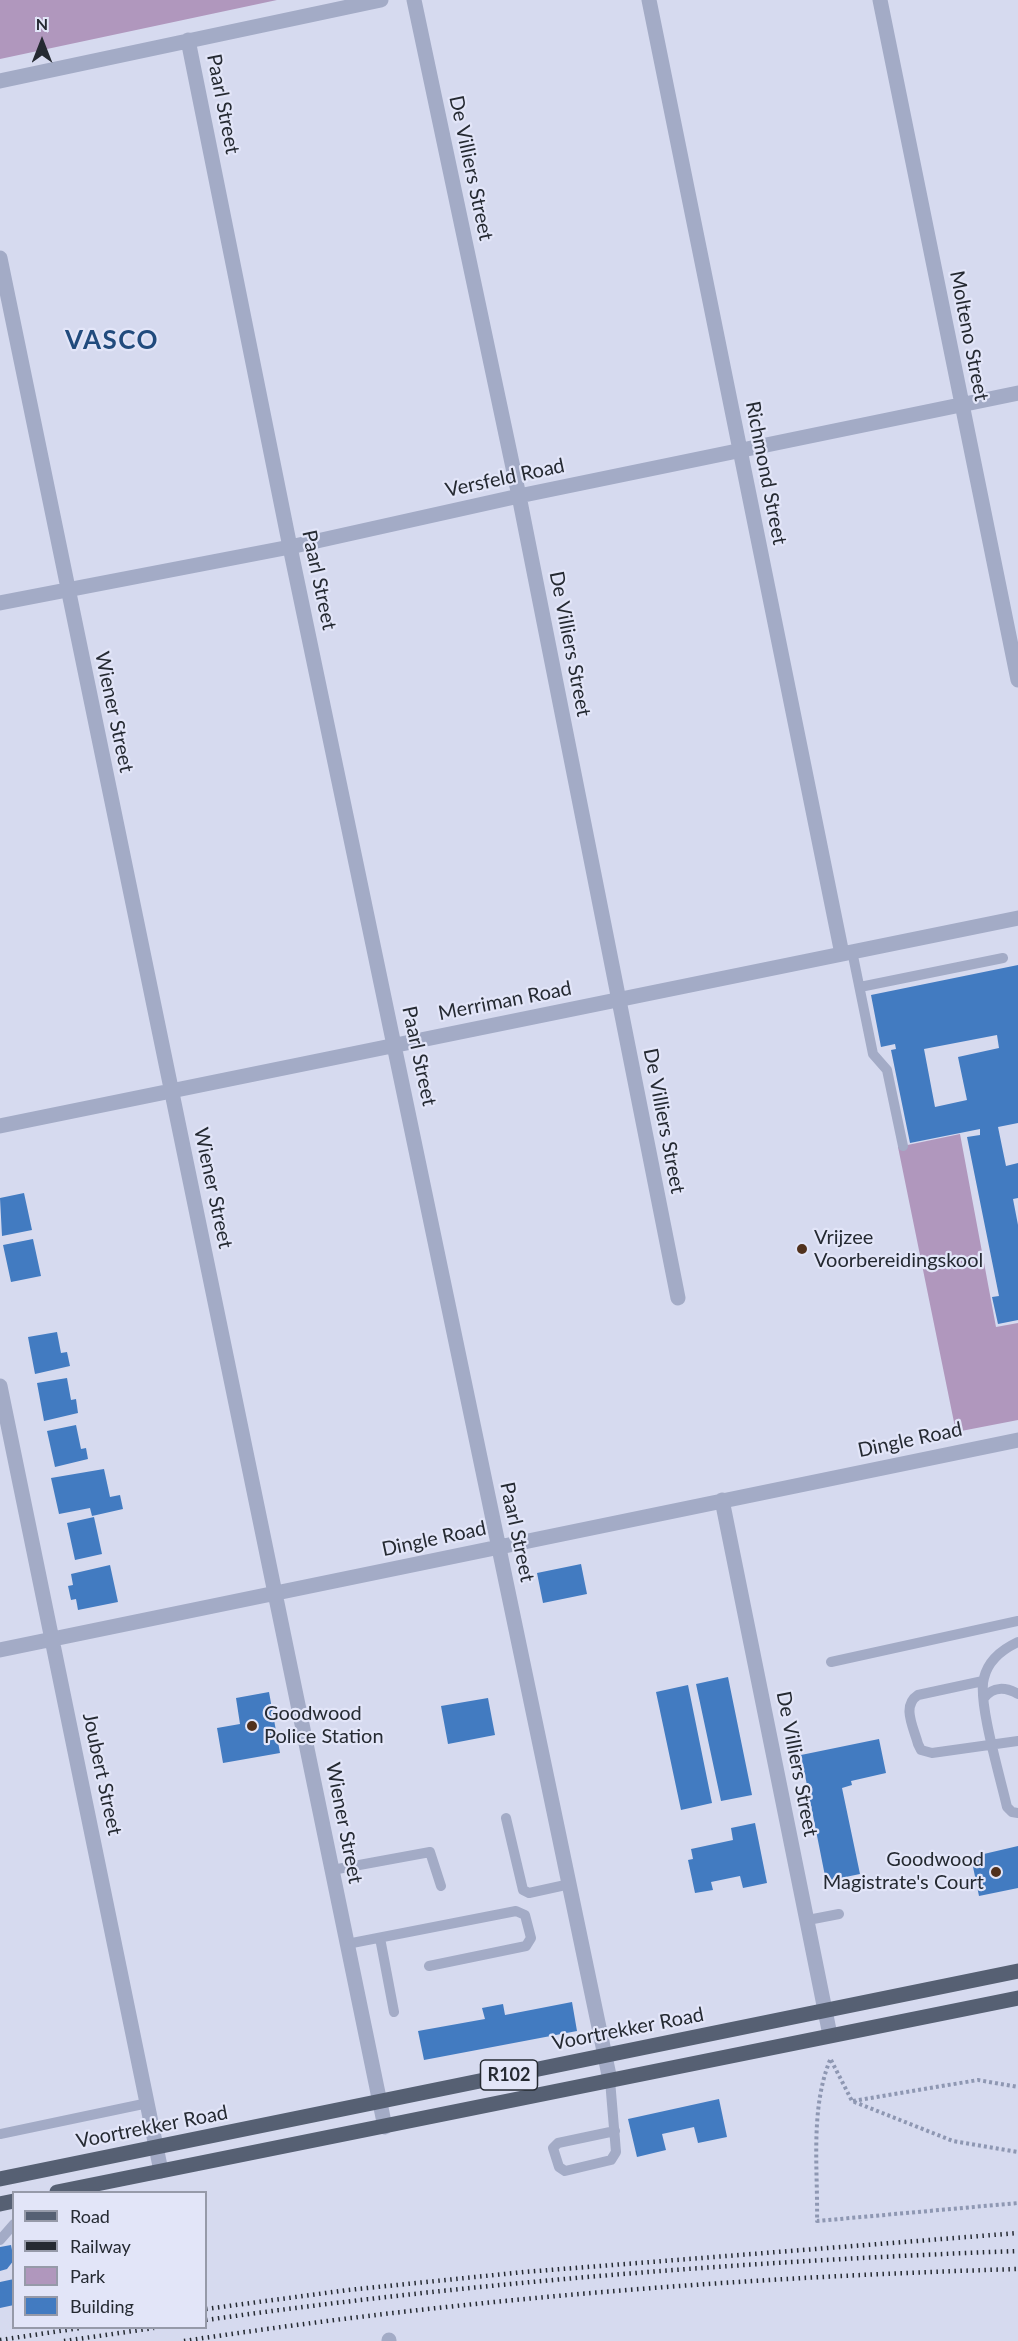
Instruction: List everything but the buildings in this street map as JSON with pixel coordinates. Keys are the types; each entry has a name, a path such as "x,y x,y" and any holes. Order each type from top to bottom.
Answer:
{"main road":[{"name":"Voortrekker Road","path":"0,2179 1018,1971"},
{"name":"R102","path":"66,2191 1018,1998"}],"street":[{"path":"0,81 381,0"},
{"name":"De Villiers Street","path":"414,0 519,496 678,1298"},
{"name":"Richmond Street","path":"649,0 740,452 847,952"},
{"name":"Molteno Street","path":"880,0 1018,680"},
{"name":"Paarl Street","path":"188,40 290,547 610,2080"},
{"name":"Wiener Street","path":"0,258 385,2127"},
{"name":"Versfeld Road","path":"0,603 290,547 519,496 1018,393"},
{"name":"Merriman Road","path":"0,1126 1018,918"},
{"name":"Joubert Street","path":"0,1386 161,2171"},
{"name":"Dingle Road","path":"0,1650 1018,1440"},
{"name":"De Villiers Street","path":"722,1500 830,2035"}],"lane":[{"path":"847,952 860,987 873,1054 887,1070 903,1146"},
{"path":"860,987 1003,958"},
{"path":"831,1662 1018,1621"},
{"path":"1018,1642 999,1654 987,1669 983,1681 984,1698 1006,1807 1018,1813"},
{"path":"983,1681 918,1695 908,1707 918,1744 926,1752 1018,1741"},
{"path":"984,1698 990,1691 1000,1689 1018,1694"},
{"path":"506,1818 523,1890 529,1893 570,1884"},
{"path":"332,1870 430,1852 441,1886"},
{"path":"347,1944 516,1911 525,1915 531,1938 526,1946 429,1966"},
{"path":"808,1920 838,1914"},
{"path":"380,1938 394,2012"},
{"path":"610,2080 615,2131 614,2159 570,2170 558,2167 555,2145 615,2131"},
{"path":"0,2133 148,2103"},
{"path":"0,2240 12,2226"}],"path":[{"path":"1018,2152 953,2141 852,2101 830,2060 822,2080 818,2105 817,2222 1018,2203"},
{"path":"852,2101 978,2080 1018,2087"}],"green space":[{"path":"0,0 277,0 0,59"},
{"path":"960,1134 996,1327 1018,1323 1018,1420 956,1432 898,1147"}],"railway":[{"path":"207,2309 348,2290 524,2272 1018,2233"},
{"path":"207,2320 408,2295 611,2275 712,2267 1018,2251"},
{"path":"184,2341 392,2313 600,2292 809,2278 1018,2269"},
{"path":"0,2340 73,2329"},
{"path":"64,2341 147,2329"}],"place":[{"name":"Vrijzee Voorbereidingskool","path":"802,1249"},
{"name":"Goodwood Police Station","path":"252,1726"},
{"name":"Goodwood Magistrate's Court","path":"996,1872"}],"district":[{"name":"VASCO","path":"112,341"}]}
